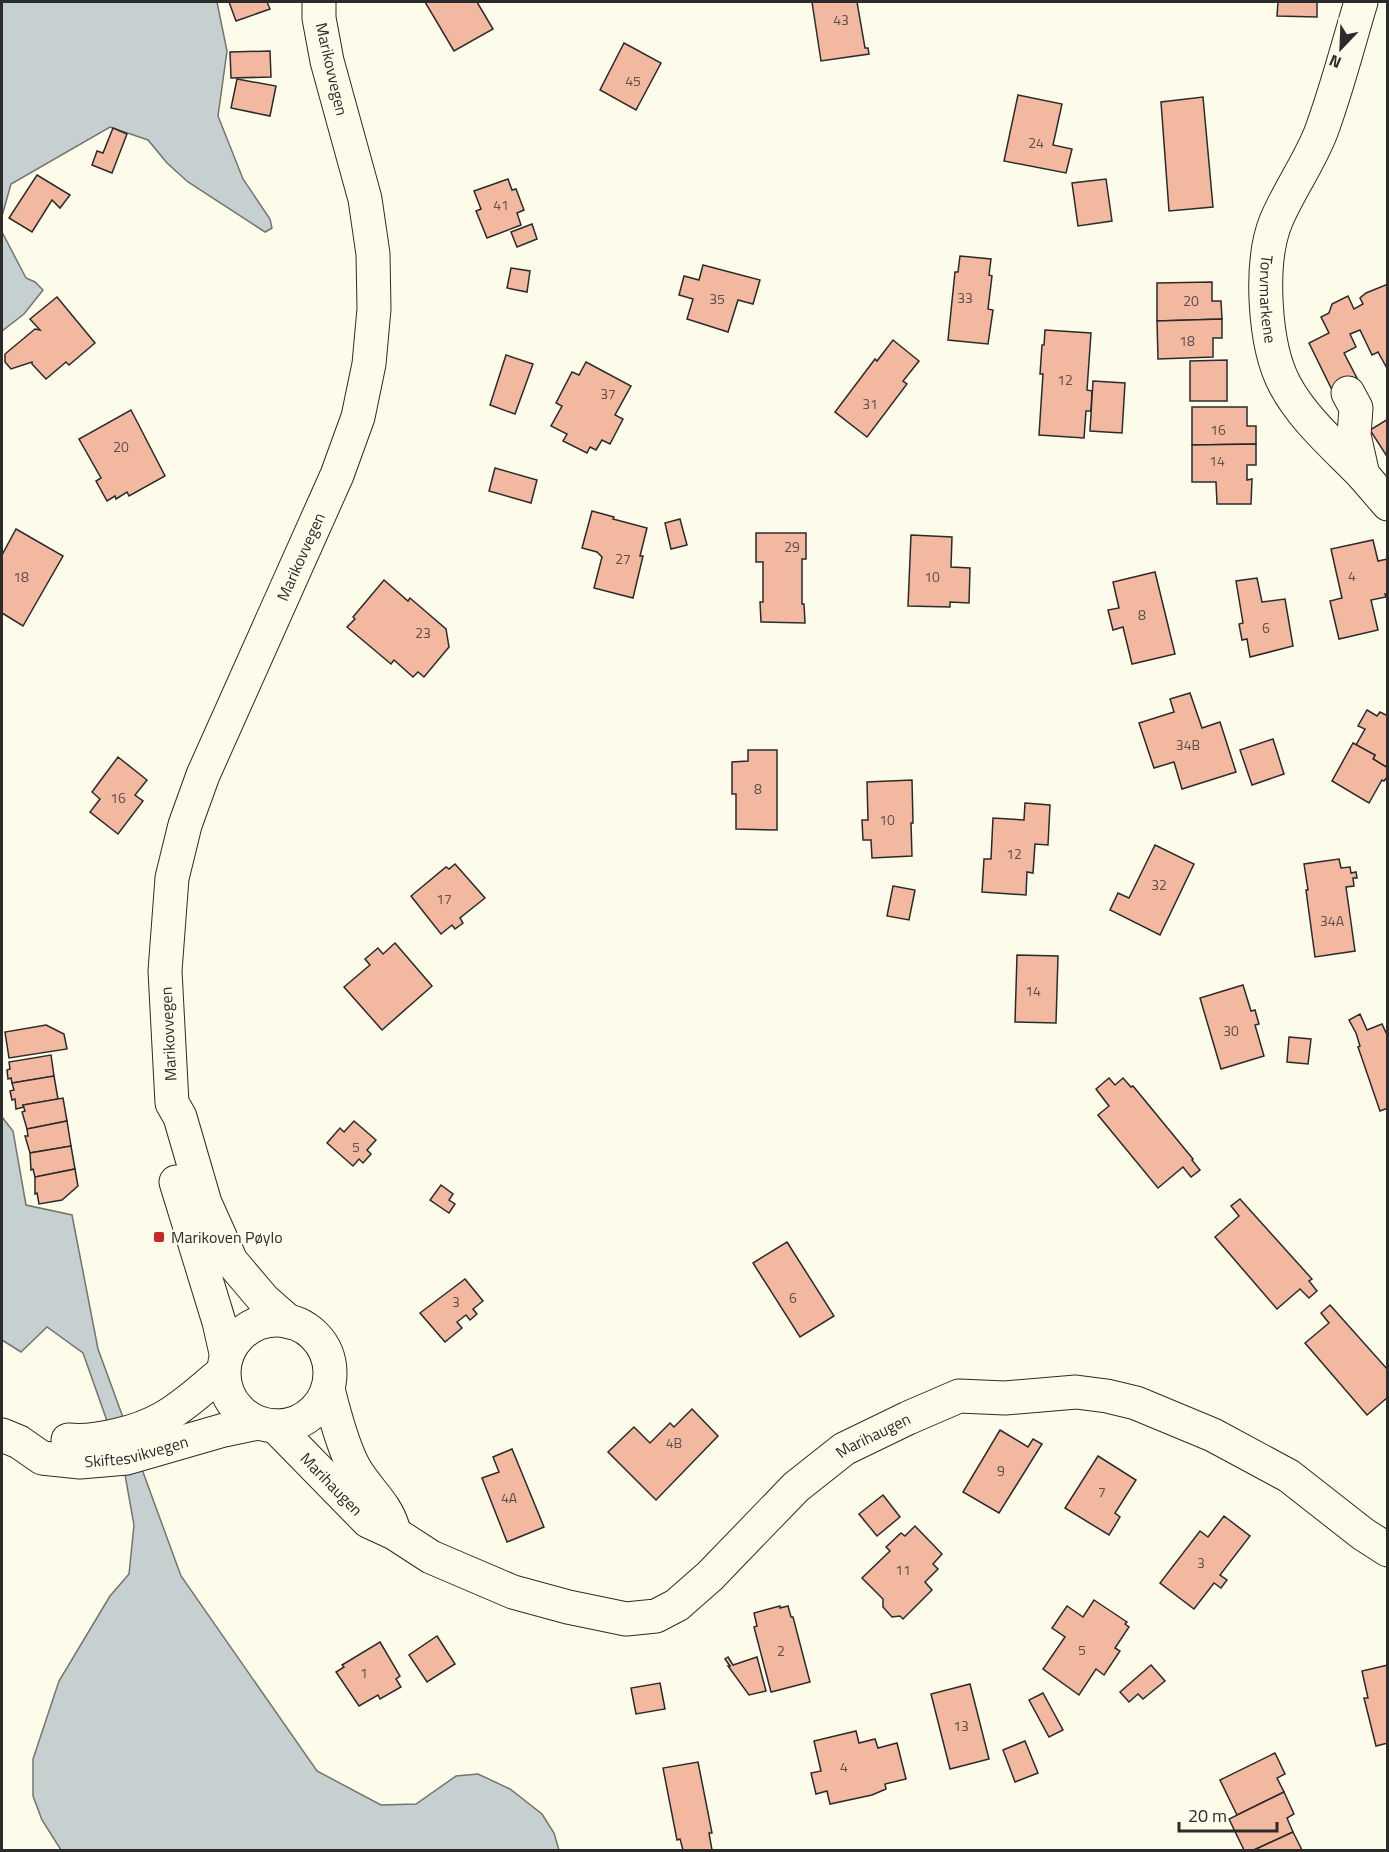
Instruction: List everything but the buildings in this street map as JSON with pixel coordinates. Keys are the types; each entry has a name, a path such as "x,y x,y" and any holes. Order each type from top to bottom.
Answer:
{"main road":[{"name":"Marikovvegen","path":"290,1322 264,1300 231,1261 205,1203 180,1117 172,1103 165,971 172,878 185,825 203,775 337,475 358,417 369,364 374,309 371,243 365,199 327,61 319,18 319,2"},
{"name":"Torvmarkene","path":"1361,2 1321,133 1275,222 1265,267 1268,316 1275,360 1284,383 1300,409 1388,504"},
{"name":"Torvmarkene","path":"1348,393 1356,408 1354,435 1362,474"},
{"name":"Marikovvegen","path":"172,1103 163,1121 175,1178 219,1322 216,1372"},
{"path":"281,1319 290,1322 300,1324 315,1336 326,1352 330,1370 328,1389 319,1406 305,1418 287,1425 267,1424 250,1419 231,1401 216,1372 248,1327 262,1321 281,1319"},
{"name":"Skiftesvikvegen","path":"70,1451 85,1442 119,1435 162,1419 216,1372"},
{"name":"Marihaugen","path":"328,1389 336,1419 355,1469 389,1514 394,1533"},
{"name":"Marihaugen","path":"267,1424 368,1521 394,1533 431,1557 513,1592 568,1607 626,1619 656,1616 678,1605 796,1487 844,1449 959,1396 1005,1398 1076,1392 1136,1403 1241,1448 1289,1476 1363,1534 1388,1550"},
{"name":"Skiftesvikvegen","path":"10,1438 34,1435 70,1451 80,1462 127,1458 224,1430 267,1424"}],"shaded area":[{"path":"2,2 217,2 227,51 218,116 243,179 270,219 272,228 265,232 188,182 167,163 148,140 110,127 11,184 2,216"},
{"path":"2,232 26,278 35,282 43,290 24,314 2,331"},
{"path":"2,1117 13,1131 26,1205 72,1215 98,1349 181,1576 317,1771 381,1805 416,1804 456,1776 478,1774 510,1789 542,1814 554,1833 559,1850 61,1850 42,1820 33,1796 33,1759 59,1681 110,1596 129,1574 134,1525 124,1469 83,1353 47,1327 21,1352 2,1340"}],"place":[{"name":"Marikoven Pøylo","path":"159,1237"}]}
